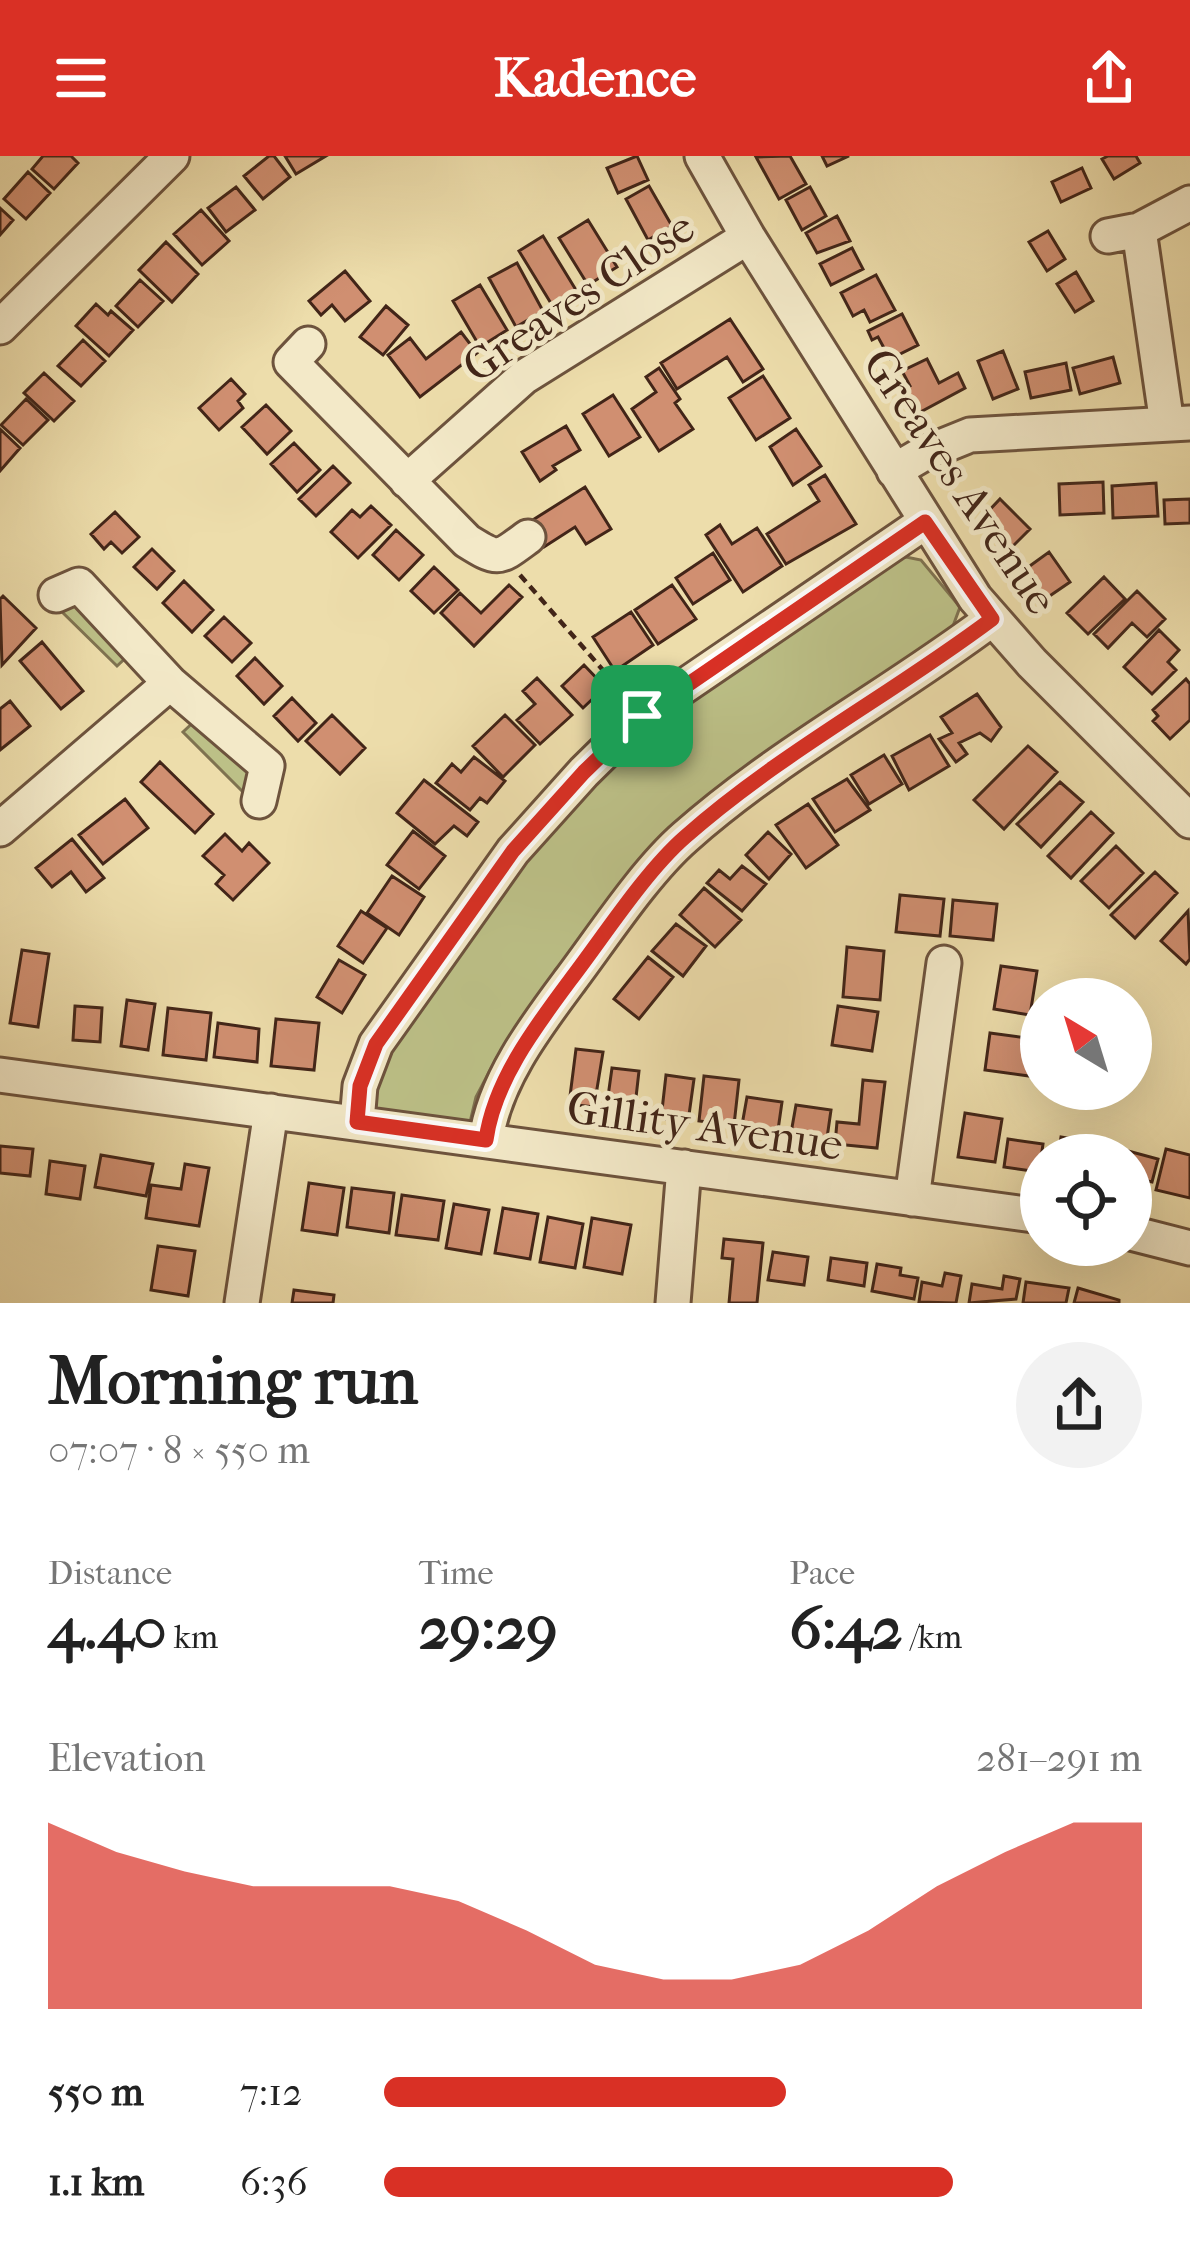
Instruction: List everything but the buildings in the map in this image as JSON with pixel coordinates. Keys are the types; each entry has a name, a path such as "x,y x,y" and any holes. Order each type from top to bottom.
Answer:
{"street":[{"path":"0,327 172,156"},
{"name":"Greaves Avenue","path":"702,156 925,522 992,619 1190,821"},
{"path":"894,471 970,435 1179,423 1123,233 1190,203"},
{"name":"Greaves Close","path":"407,481 524,377 748,237"},
{"path":"308,344 290,362 466,541 492,557 515,547"},
{"path":"357,1122 360,1086 376,1044 513,851 584,772 642,716 925,522"},
{"path":"56,595 79,585 170,683 267,766 259,801"},
{"path":"486,1140 489,1119 513,1064 570,980 681,840 813,737 992,619"},
{"path":"0,829 170,683"},
{"path":"912,1199 945,961"},
{"name":"Gillity Avenue","path":"0,1075 1020,1213"},
{"path":"242,1303 271,1111"},
{"path":"673,1303 684,1167"},
{"path":"1152,1238 1190,1248"}],"path":[{"path":"515,547 642,716"}],"green space":[{"path":"893,559 921,560 960,607 946,645 803,734 551,990 497,1057 476,1097 470,1122 431,1130 369,1106 368,1066 436,963 631,732"},
{"path":"75,599 133,651 117,666 57,607"},
{"path":"200,716 255,770 247,796 183,732"}],"route":[{"path":"925,522 992,619 813,737 681,840 557,998 513,1064 489,1119 486,1140 357,1122 360,1086 376,1044 442,946 513,851 642,716 925,522"}]}
